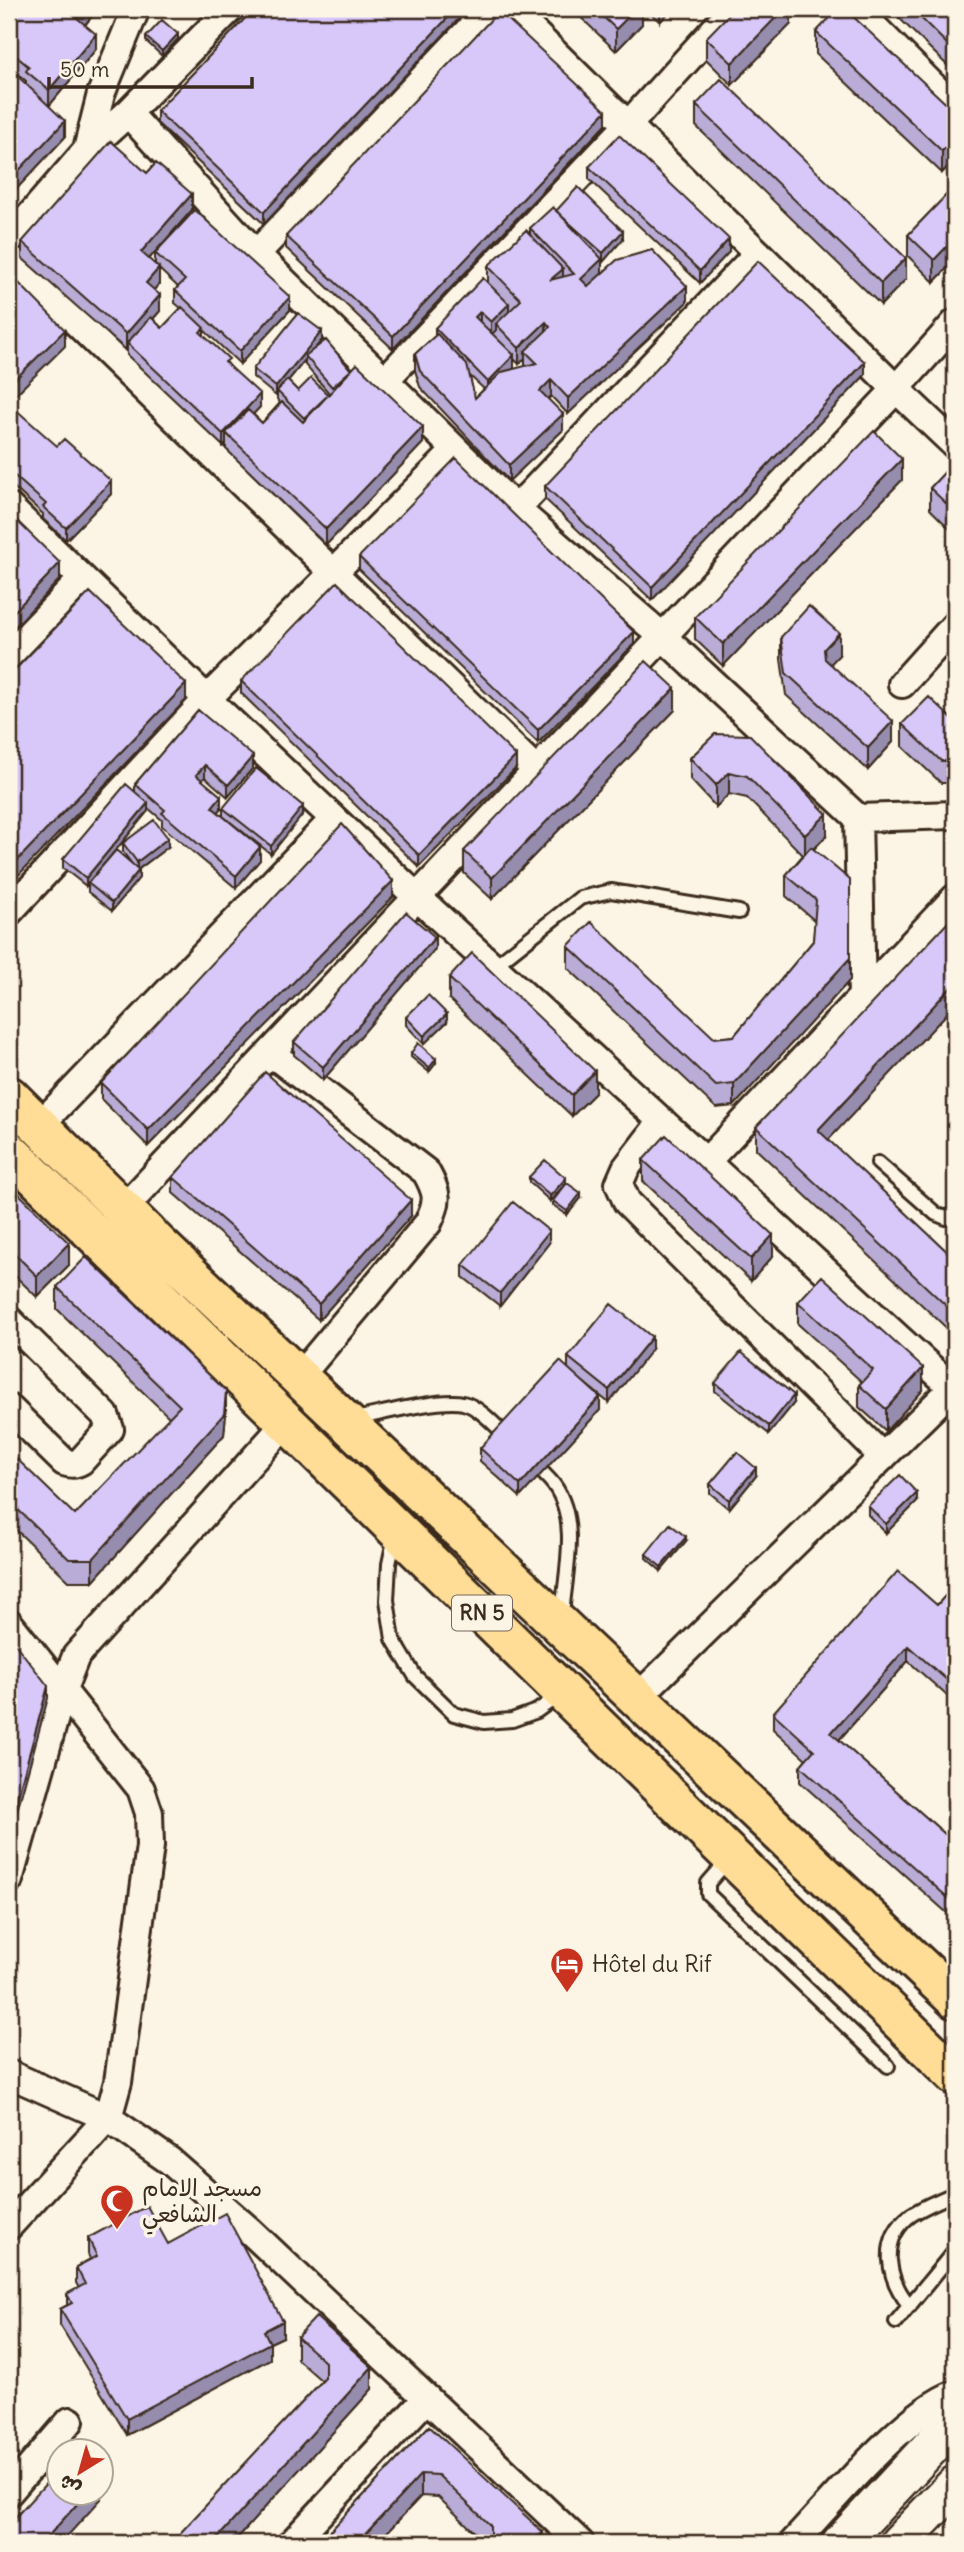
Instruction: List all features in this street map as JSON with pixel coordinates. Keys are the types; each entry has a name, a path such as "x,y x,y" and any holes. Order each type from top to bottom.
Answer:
{"main road":[{"name":"RN 5","path":"9,1097 344,1421 955,1999"},
{"name":"RN 5","path":"9,1150 955,2075"},
{"path":"841,2543 955,2421"},
{"path":"899,2543 955,2485"}],"street":[{"path":"87,150 101,94 136,9"},
{"path":"9,240 87,150 128,113 230,9"},
{"path":"256,254 489,9"},
{"path":"510,9 955,445"},
{"path":"385,380 628,125 733,9"},
{"path":"856,9 955,108"},
{"path":"128,113 256,254 516,509 662,636 858,818 955,815"},
{"path":"516,509 758,253"},
{"path":"9,257 537,770"},
{"path":"123,1209 896,389 955,323"},
{"path":"9,912 207,699 456,450"},
{"path":"9,507 417,897 954,1387 636,1698"},
{"path":"9,655 82,579"},
{"path":"902,684 955,625"},
{"path":"858,818 862,997"},
{"path":"39,1126 334,819"},
{"path":"706,1162 955,898"},
{"path":"271,1053 426,1172 436,1190 436,1206 428,1223 299,1377"},
{"path":"662,1121 626,1168 619,1184 627,1202 883,1457"},
{"path":"9,1320 105,1415 110,1429 81,1461 69,1464 9,1408"},
{"path":"9,1880 62,1689 76,1656 287,1422"},
{"path":"9,1623 141,1789 149,1813 150,1846 120,2069 108,2118 9,2226"},
{"path":"9,2074 108,2118 170,2161 249,2230 580,2543"},
{"path":"793,2543 887,2444 925,2412 955,2395"},
{"path":"292,2543 427,2398"},
{"path":"9,2493 70,2421"}],"lane":[{"path":"493,967 580,898 611,891 739,912"},
{"path":"878,1163 936,1214 946,1218 955,1214"},
{"path":"344,1421 439,1403 465,1403 488,1418 553,1484 566,1507 569,1534 561,1626"},
{"path":"396,1529 389,1564 387,1600 393,1639 415,1676 454,1714 484,1722 512,1720 537,1711 564,1692"},
{"path":"732,1857 708,1883 708,1894 888,2066"},
{"path":"910,2306 891,2278 891,2245 898,2229 909,2216 955,2193"},
{"path":"896,2322 955,2250"}],"building":[{"path":"9,9 85,9 77,18 96,34 49,90 26,71 29,67 9,50"},
{"path":"254,9 456,9 264,212 157,111"},
{"path":"595,9 636,9 616,29"},
{"path":"734,9 784,9 732,63 706,38"},
{"path":"838,9 845,9 955,112 955,137 942,151 816,32"},
{"path":"912,9 955,9 955,52"},
{"path":"499,11 606,111 393,336 286,236"},
{"path":"162,20 178,34 162,51 146,37"},
{"path":"9,68 65,121 9,181"},
{"path":"721,79 906,258 881,283 696,105"},
{"path":"619,135 729,239 700,271 589,167"},
{"path":"111,141 147,173 156,163 192,194 141,252 159,268 146,283 160,295 126,334 22,242"},
{"path":"955,186 955,238 934,260 908,235"},
{"path":"578,187 623,231 603,253 556,211"},
{"path":"553,207 602,259 581,279 588,286 617,260 652,250 687,286 568,398 551,380 540,391 563,414 509,465 420,371 415,354 437,334 467,365 475,398 502,372 537,363 525,351 550,327 546,322 519,348 496,324 521,300 488,266 526,230 563,269 550,280 574,274 530,228"},
{"path":"195,210 290,297 240,351 175,290 185,280 155,253"},
{"path":"758,261 865,362 652,587 545,486"},
{"path":"9,273 65,330 9,385"},
{"path":"483,278 509,304 491,322 480,312 475,317 514,355 488,382 435,328"},
{"path":"182,307 204,328 200,332 229,359 225,362 260,394 223,434 127,343 151,317 162,328"},
{"path":"298,313 322,331 276,387 253,369"},
{"path":"326,340 351,370 332,387 305,356"},
{"path":"357,364 423,427 326,529 226,433 248,410 262,423 282,402 303,422"},
{"path":"311,378 328,395 304,418 277,391 287,380 298,391"},
{"path":"14,408 57,446 64,439 111,481 66,528 43,507 46,504 9,471 9,414"},
{"path":"874,431 902,459 723,644 695,617"},
{"path":"456,458 634,632 538,730 359,557"},
{"path":"955,461 955,512 930,488"},
{"path":"9,513 60,563 9,617"},
{"path":"337,582 516,756 419,855 241,681"},
{"path":"90,592 186,684 9,869 9,676"},
{"path":"809,606 839,633 824,649 825,659 893,721 868,748 786,673 781,637"},
{"path":"646,661 675,688 492,878 464,851"},
{"path":"929,697 955,722 955,761 941,761 902,724"},
{"path":"198,710 253,756 228,785 205,765 196,775 221,796 212,807 260,847 236,876 162,813 165,810 135,784"},
{"path":"715,734 750,735 827,814 805,835 747,776 729,772 716,785 690,758"},
{"path":"256,768 303,806 271,846 223,808"},
{"path":"126,784 148,803 86,878 63,859"},
{"path":"154,820 168,838 137,862 123,843"},
{"path":"342,824 393,881 148,1130 101,1083"},
{"path":"811,847 850,880 850,958 734,1084 716,1086 568,946 591,922 714,1038 734,1036 813,941 816,900 786,875"},
{"path":"116,850 139,870 112,903 88,883"},
{"path":"406,912 435,937 323,1067 294,1042"},
{"path":"951,919 955,923 955,987 953,985 818,1130 955,1259 955,1314 756,1127"},
{"path":"472,953 595,1071 572,1095 449,978"},
{"path":"428,995 447,1014 424,1036 406,1017"},
{"path":"418,1043 436,1059 429,1068 411,1053"},
{"path":"265,1072 411,1200 319,1304 173,1177"},
{"path":"666,1135 773,1235 751,1259 643,1160"},
{"path":"545,1160 566,1178 550,1196 529,1177"},
{"path":"567,1183 581,1193 567,1211 553,1201"},
{"path":"9,1184 69,1243 37,1276 9,1248"},
{"path":"513,1202 549,1231 500,1293 463,1265"},
{"path":"86,1257 226,1391 224,1414 93,1559 69,1559 9,1501 9,1467 17,1459 75,1515 180,1406 57,1287"},
{"path":"822,1276 923,1368 886,1409 859,1385 873,1370 798,1302"},
{"path":"611,1304 652,1337 609,1390 568,1357"},
{"path":"741,1352 794,1395 769,1426 715,1383"},
{"path":"560,1361 600,1397 520,1485 480,1448"},
{"path":"737,1452 756,1468 729,1500 710,1484"},
{"path":"900,1475 917,1493 886,1524 868,1506"},
{"path":"670,1524 686,1537 661,1567 646,1554"},
{"path":"898,1571 937,1605 955,1585 955,1687 908,1646 831,1733 955,1843 955,1904 800,1766 814,1750 773,1713"},
{"path":"9,1636 48,1686 9,1827"},
{"path":"147,2206 168,2244 225,2213 283,2321 264,2331 270,2343 127,2419 60,2309 72,2303 67,2294 85,2284 76,2267 97,2256 88,2238"},
{"path":"316,2317 372,2367 213,2543 171,2543 325,2378 325,2362 297,2337"},
{"path":"429,2426 543,2532 533,2543 486,2543 490,2540 490,2525 438,2475 421,2474 357,2543 319,2543"},
{"path":"46,2483 46,2506 75,2506 42,2543 9,2543 9,2524"}],"place":[{"name":"Hôtel du Rif","path":"567,1994"},
{"name":"مسجد الامام الشافعي","path":"117,2231"}]}
